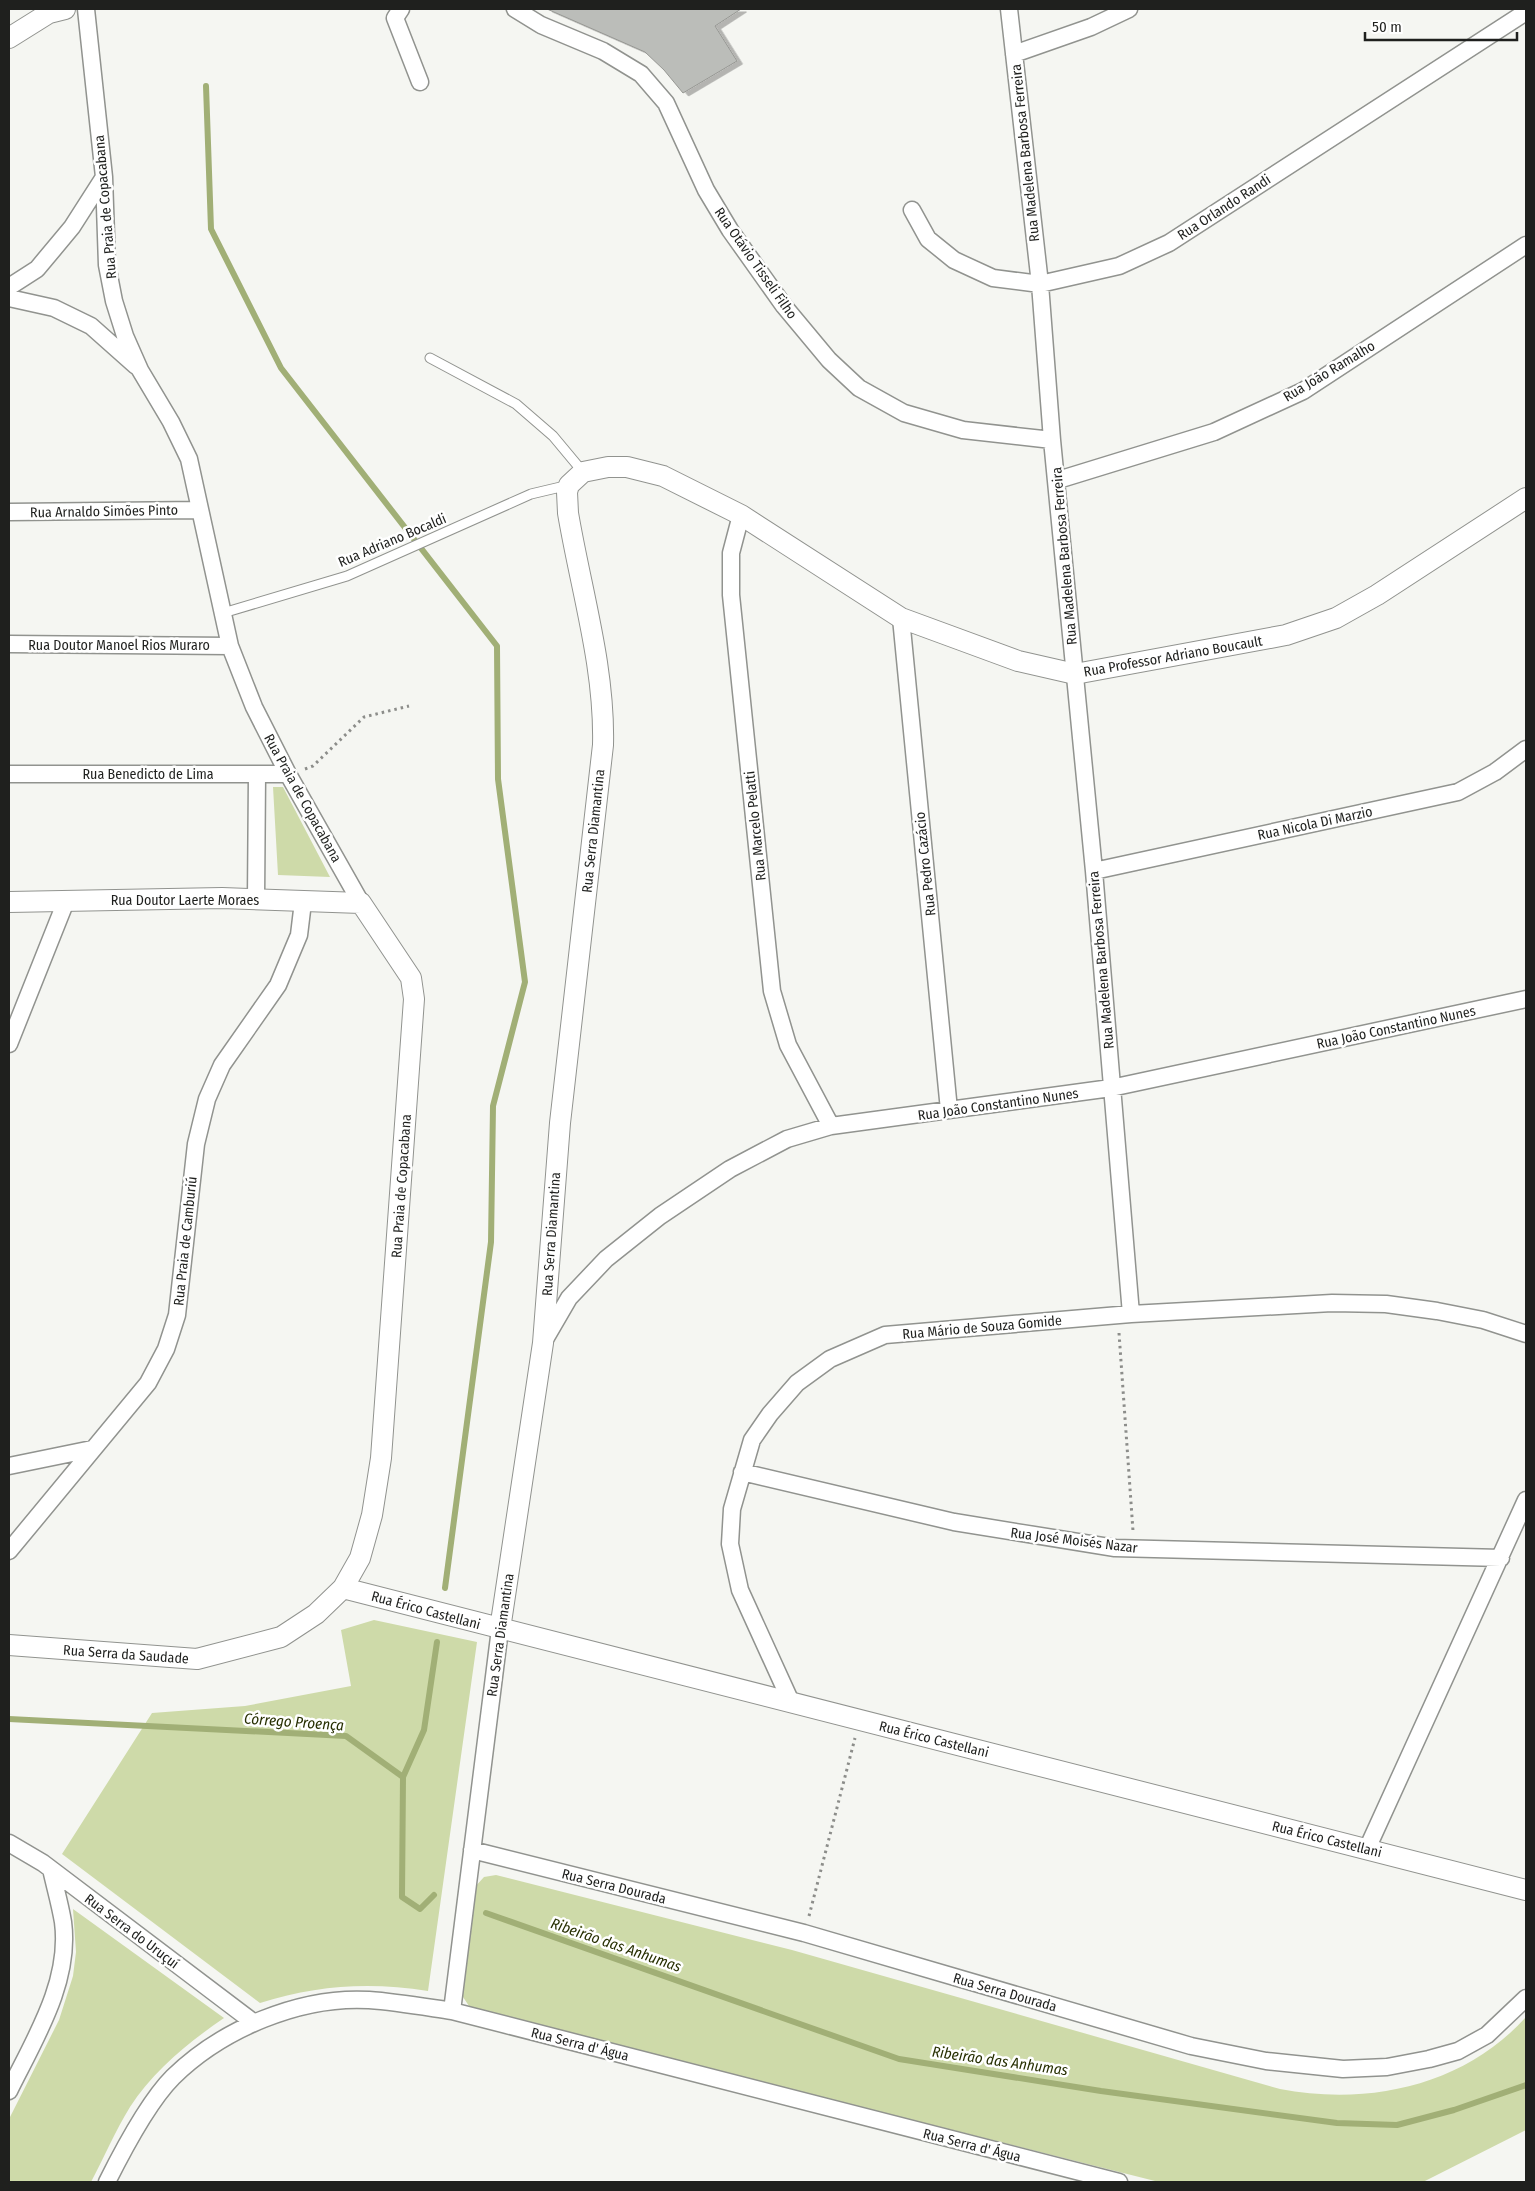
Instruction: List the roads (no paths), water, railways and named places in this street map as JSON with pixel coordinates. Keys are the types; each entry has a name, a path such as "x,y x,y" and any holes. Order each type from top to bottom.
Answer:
{"street":[{"path":"9,38 49,13 65,9"},
{"name":"Rua Praia de Copacabana","path":"86,9 104,177 109,274 120,318 140,370 171,422 188,459 230,646 254,707 288,774 361,903 412,978 414,999 381,1458 372,1515 360,1558 343,1588"},
{"path":"401,9 395,18 420,82"},
{"name":"Rua Otávio Tisseli Filho","path":"515,9 541,25 603,51 641,74 666,103 706,190 730,230 784,306 829,360 859,388 904,414 963,430 1052,440"},
{"name":"Rua Madelena Barbosa Ferreira","path":"1009,9 1040,284 1052,440 1058,480 1094,871 1111,1088 1124,1314"},
{"path":"1014,54 1091,27 1129,9"},
{"name":"Rua Orlando Randi","path":"912,210 928,240 954,260 993,278 1040,284 1119,266 1169,243 1526,12"},
{"path":"9,287 37,269 72,227 104,177"},
{"name":"Rua João Ramalho","path":"1058,480 1214,432 1303,391 1526,245"},
{"path":"9,298 54,308 91,326 140,370"},
{"name":"Rua Professor Adriano Boucault","path":"581,475 627,467 663,476 741,515 901,618 1018,661 1075,674 1286,635 1336,618 1385,590 1526,498"},
{"name":"Rua Serra Diamantina","path":"452,2011 500,1628 543,1343 560,1123 603,745 604,717 595,654 568,513 567,492 581,475"},
{"name":"Rua Arnaldo Simões Pinto","path":"9,512 200,510"},
{"name":"Rua Marcelo Pelatti","path":"741,515 731,553 731,595 772,991 788,1046 831,1126"},
{"name":"Rua Pedro Cazácio","path":"901,618 949,1110"},
{"name":"Rua Doutor Manoel Rios Muraro","path":"9,644 230,646"},
{"name":"Rua Nicola Di Marzio","path":"1094,871 1458,792 1495,772 1526,749"},
{"name":"Rua Benedicto de Lima","path":"9,774 288,774"},
{"path":"256,775 256,898"},
{"name":"Rua Doutor Laerte Moraes","path":"9,902 256,898 303,902 361,903"},
{"path":"9,1044 66,901"},
{"name":"Rua Praia de Camburiú","path":"9,1551 92,1448 148,1383 166,1349 177,1315 196,1144 207,1099 222,1065 278,985 299,935 303,902"},
{"name":"Rua João Constantino Nunes","path":"543,1343 569,1298 606,1259 660,1216 730,1169 787,1139 831,1126 1111,1088 1526,999"},
{"name":"Rua Mário de Souza Gomide","path":"791,1702 740,1590 730,1544 732,1508 752,1440 770,1414 797,1384 830,1359 885,1335 1124,1314 1332,1303 1386,1304 1464,1316 1526,1334"},
{"path":"9,1466 92,1448"},
{"name":"Rua José Moisés Nazar","path":"742,1472 954,1522 1028,1536 1115,1548 1501,1558"},
{"path":"1367,1849 1526,1500"},
{"name":"Rua Érico Castellani","path":"343,1588 1526,1890"},
{"name":"Rua Serra da Saudade","path":"9,1645 197,1659 281,1637 316,1614 343,1588"},
{"name":"Rua Serra do Uruçuí","path":"9,1843 51,1869 253,2022"},
{"name":"Rua Serra Dourada","path":"472,1850 804,1933 1191,2046 1266,2061 1343,2069 1387,2067 1429,2060 1458,2051 1486,2035 1526,1998"},
{"path":"9,2091 49,2008 62,1960 63,1923 51,1869"},
{"name":"Rua Serra d' Água","path":"107,2182 146,2115 173,2077 215,2045 253,2022 318,2003 368,2000 452,2011 1119,2182"}],"lane":[{"path":"430,358 516,404 553,436 581,475"},
{"name":"Rua Adriano Bocaldi","path":"223,613 347,576 531,494 581,475"}],"waterway":[{"path":"206,86 211,229 281,368 497,646 498,779 525,982 493,1106 491,1242 445,1588"},
{"path":"403,1777 424,1730 437,1642"},
{"name":"Córrego Proença","path":"9,1719 346,1736 403,1777 402,1897 420,1909 434,1895"},
{"name":"Ribeirão das Anhumas","path":"486,1913 899,2059 1101,2091 1337,2123 1397,2125 1454,2110 1526,2085"}]}
